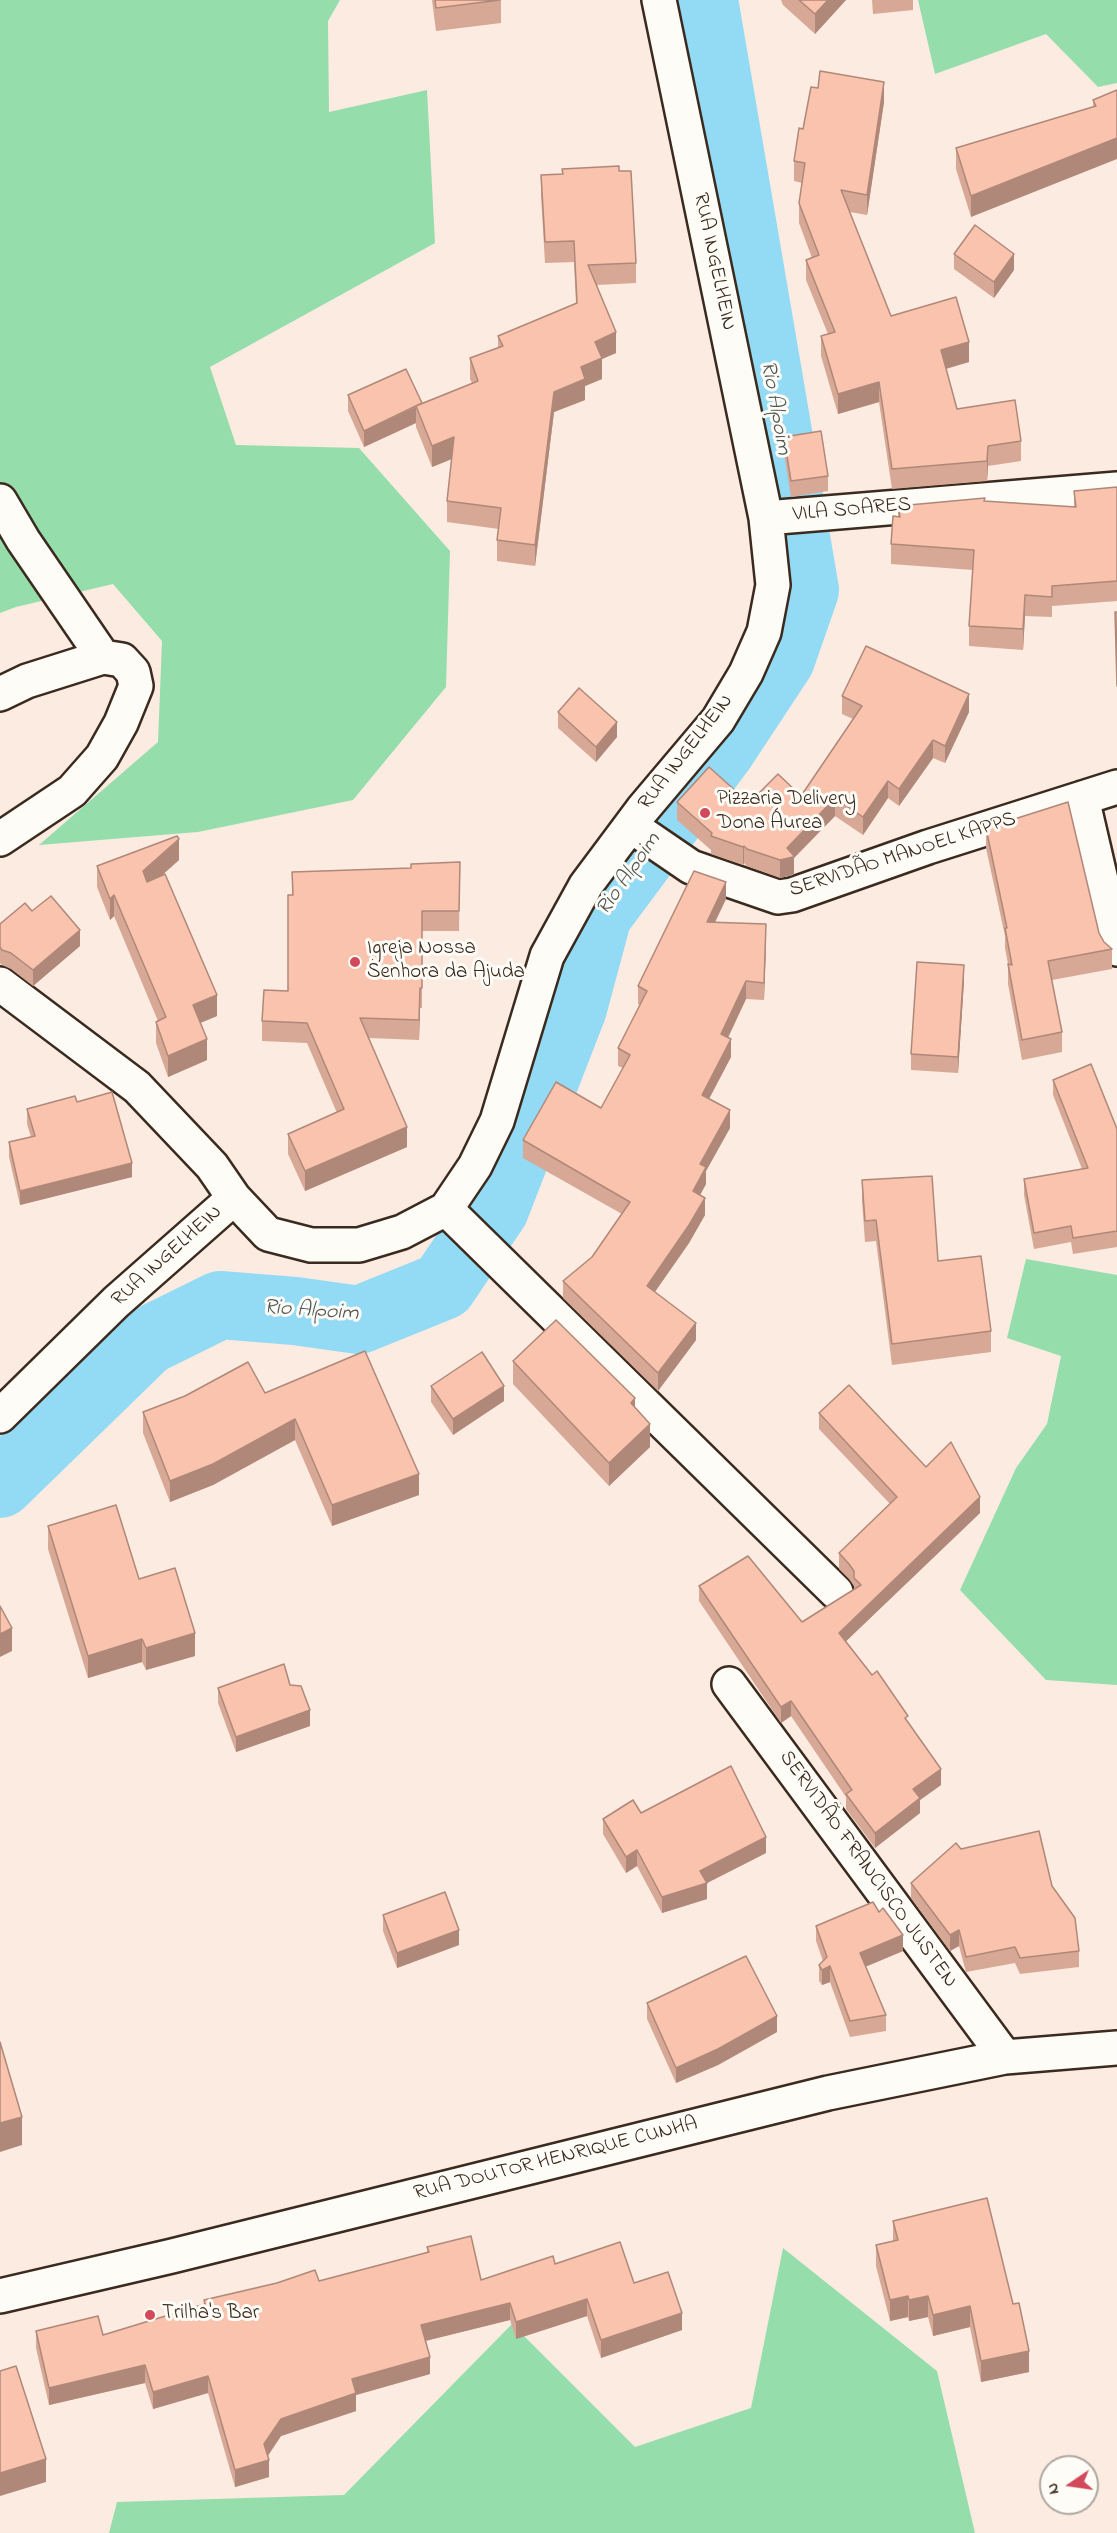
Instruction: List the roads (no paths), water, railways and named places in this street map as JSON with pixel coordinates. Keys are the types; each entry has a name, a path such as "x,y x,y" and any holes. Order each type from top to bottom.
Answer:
{"street":[{"name":"RUA INGELHEIN","path":"0,1416 116,1302 234,1198 268,1234 311,1245 359,1245 402,1232 447,1210 475,1167 497,1121 547,956 586,885 718,720 746,673 764,632 773,585 768,518 659,0"},
{"name":"VILA SOARES","path":"768,518 1117,489"},
{"path":"0,501 23,540 103,657"},
{"path":"0,694 27,681 103,657 122,660 133,672 136,686 121,723 102,757 72,791 0,839"},
{"name":"SERVIDÃO MANOEL KAPPS","path":"633,826 691,867 778,897 792,895 928,847 1117,788"},
{"path":"1082,798 1117,949"},
{"path":"0,984 137,1087 212,1166 234,1198"},
{"path":"447,1210 836,1592"},
{"name":"SERVIDÃO FRANCISCO JUSTEN","path":"729,1684 1005,2057"},
{"name":"RUA DOUTOR HENRIQUE CUNHA","path":"0,2296 172,2256 789,2102 1005,2057 1117,2048"}],"waterway":[{"name":"Rio Alpoim","path":"0,1484 147,1341 220,1305 295,1311 359,1320 443,1286 495,1209 573,1008 598,915 721,750 781,659 805,590 704,0"}],"place":[{"name":"Pizzaria Delivery Dona Áurea","path":"705,813"},
{"name":"Igreja Nossa Senhora da Ajuda","path":"355,962"},
{"name":"Trilha's Bar","path":"150,2315"}]}
